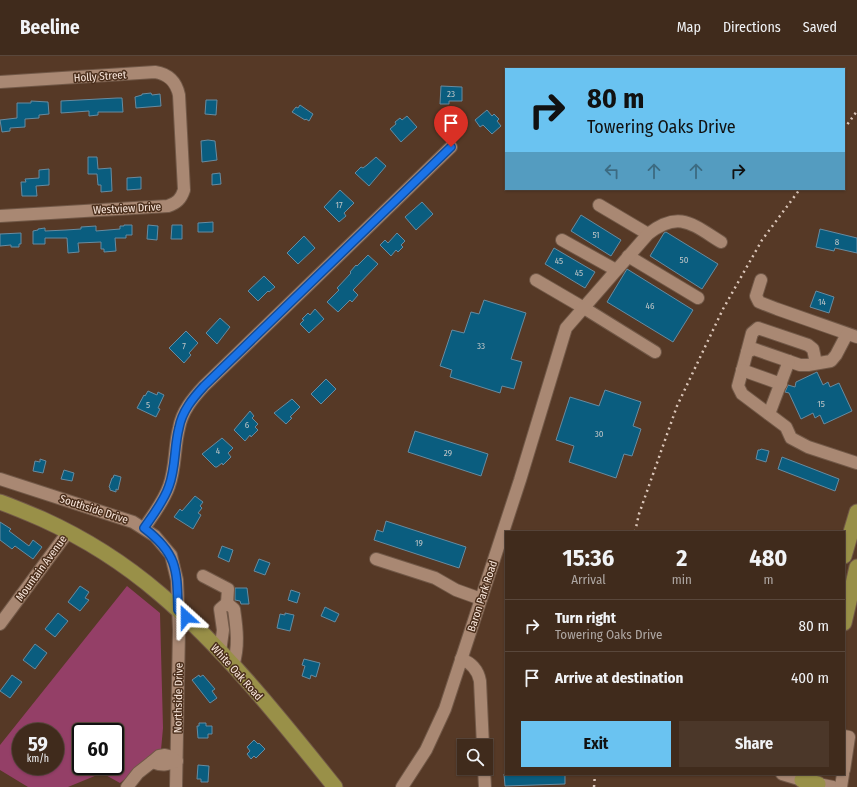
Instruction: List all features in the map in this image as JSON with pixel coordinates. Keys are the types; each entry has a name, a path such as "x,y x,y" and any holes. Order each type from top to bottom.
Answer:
{"main road":[{"name":"White Oak Road","path":"0,502 43,519 115,560 141,579 178,610 220,652 281,720 335,787"},
{"path":"849,552 857,512"},
{"path":"845,619 857,567"},
{"path":"802,780 819,782"}],"street":[{"name":"Holly Street","path":"0,82 155,72 166,75 175,83 178,89 179,104"},
{"name":"Westview Drive","path":"0,216 168,206 174,204 182,196 184,190 179,104"},
{"path":"144,528 166,495 174,470 179,427 193,398 451,147"},
{"path":"599,205 648,234"},
{"path":"584,308 628,256 658,225 670,221 680,221 694,226 721,242"},
{"path":"562,240 616,270"},
{"path":"628,256 698,298"},
{"path":"536,280 655,352"},
{"path":"747,352 754,349 800,365 831,361 852,335 776,310 759,302 756,296 761,280"},
{"name":"Baron Park Road","path":"402,787 417,766 435,734 445,709 520,480 566,328 584,308"},
{"path":"816,363 813,349 808,345 758,328 752,333 738,386 742,394 786,428 791,438 808,447 857,463"},
{"path":"769,414 789,361"},
{"path":"742,370 781,384"},
{"name":"Southside Drive","path":"0,479 112,514 144,528 163,545 171,555 177,580 178,610"},
{"name":"Mountain Avenue","path":"0,624 68,532"},
{"path":"376,559 435,578 456,590 481,598"},
{"path":"203,576 228,589 226,603 220,609 223,630 220,652"},
{"path":"226,603 234,609 237,632 237,654 233,666"},
{"name":"Northside Drive","path":"176,787 178,610"},
{"path":"461,659 472,665 479,674 483,739"},
{"path":"845,736 849,737 845,763"},
{"path":"127,787 138,773 158,756 169,756 177,761"},
{"path":"484,775 485,787"},
{"path":"785,775 802,780"},
{"path":"841,787 843,775"},
{"path":"819,782 833,787"}],"shaded area":[{"path":"127,586 160,613 163,728 161,750 120,783 106,775 124,775 124,723 72,723 72,775 97,775 68,787 28,787 0,770 0,745 12,730 12,775 64,775 64,723 18,723"}],"building":[{"path":"441,86 462,87 462,101 449,101 449,104 440,104"},
{"path":"151,93 152,95 160,94 161,106 136,108 135,97 142,94"},
{"path":"122,98 123,112 98,112 98,115 89,116 89,111 61,113 61,101"},
{"path":"206,100 217,100 216,115 205,114"},
{"path":"31,101 48,102 49,114 39,115 39,118 25,119 25,127 10,128 10,131 2,132 0,120 17,118 17,103 31,103"},
{"path":"300,105 313,114 309,121 292,112"},
{"path":"487,110 492,116 494,114 499,119 497,121 501,126 492,134 483,125 480,127 475,120"},
{"path":"407,116 417,127 401,142 390,129 400,118 402,120"},
{"path":"201,141 215,141 217,160 202,162"},
{"path":"88,157 97,157 98,169 111,168 112,191 101,192 101,185 98,185 97,174 88,174"},
{"path":"376,157 386,166 369,186 355,173"},
{"path":"49,169 49,185 36,186 37,196 22,196 21,182 26,182 25,179 39,178 39,170"},
{"path":"220,173 221,184 212,185 212,174"},
{"path":"141,177 141,189 127,190 127,178"},
{"path":"340,190 354,203 344,213 346,216 339,222 324,207"},
{"path":"422,202 433,214 416,230 405,217"},
{"path":"581,215 621,240 611,256 571,231"},
{"path":"213,222 213,232 198,232 198,223"},
{"path":"132,225 132,235 126,235 126,238 115,238 116,251 104,252 104,249 101,249 101,242 78,243 79,252 68,253 67,238 45,238 45,244 33,244 33,231 38,229 45,228 45,231 66,230 96,226 96,231 120,229 120,226"},
{"path":"148,225 158,226 157,240 147,239"},
{"path":"172,225 182,225 182,239 171,239"},
{"path":"820,229 857,238 857,253 835,248 834,251 816,247"},
{"path":"666,232 718,264 702,289 650,256"},
{"path":"21,233 21,244 19,244 19,247 11,247 11,245 0,246 0,234"},
{"path":"397,233 405,241 401,245 403,247 398,252 396,250 391,256 380,245 385,240 388,243"},
{"path":"304,236 315,248 298,264 287,253"},
{"path":"554,248 595,272 585,288 545,264"},
{"path":"368,255 378,264 353,290 358,295 352,302 350,300 338,312 327,302 339,290 337,288 351,273 350,272 356,265 357,266"},
{"path":"627,269 693,310 673,342 607,302"},
{"path":"264,276 275,287 269,292 268,291 258,301 248,291"},
{"path":"816,291 834,297 829,313 810,307"},
{"path":"484,300 526,313 511,359 522,362 514,389 502,386 500,393 450,377 452,370 440,366 452,330 464,333 471,312 479,314"},
{"path":"315,309 324,319 309,333 300,324 304,320 302,319 308,313 310,315"},
{"path":"220,318 230,327 217,344 206,333"},
{"path":"186,331 198,343 189,353 191,355 184,363 169,348"},
{"path":"817,372 823,385 828,382 830,387 839,383 852,411 824,424 820,415 815,418 813,413 801,419 789,393 785,392 788,385 795,387 796,382"},
{"path":"326,379 336,389 321,404 311,394"},
{"path":"605,390 641,402 633,426 641,429 632,456 624,454 616,478 569,462 574,446 556,440 570,397 599,406"},
{"path":"148,391 157,395 158,392 164,395 156,417 137,408"},
{"path":"292,399 300,407 290,417 292,418 286,424 274,413"},
{"path":"250,411 254,416 252,418 258,424 255,427 258,430 251,437 250,435 245,441 234,430"},
{"path":"415,431 488,454 481,476 408,452"},
{"path":"222,438 233,448 228,453 231,457 223,465 222,463 215,467 202,454"},
{"path":"761,449 769,451 766,462 756,459 758,450"},
{"path":"782,457 839,479 835,491 778,469"},
{"path":"40,459 46,461 43,473 33,471 35,461 40,462"},
{"path":"64,470 74,473 72,481 61,479"},
{"path":"114,475 121,477 118,490 116,489 116,492 110,490 109,487"},
{"path":"195,496 203,502 200,506 202,508 198,513 201,515 193,529 174,517 180,509 182,511"},
{"path":"386,521 466,547 459,568 374,540 377,530 383,532"},
{"path":"0,522 11,529 9,531 29,546 33,540 42,547 33,559 15,546 12,549 0,540"},
{"path":"222,546 233,550 229,562 218,557"},
{"path":"259,559 270,563 265,575 254,571"},
{"path":"80,586 89,592 85,598 89,600 80,611 68,602"},
{"path":"235,588 247,588 249,604 241,604 240,601 235,600"},
{"path":"291,590 300,593 297,603 288,600"},
{"path":"325,607 339,614 335,622 321,616"},
{"path":"58,613 68,621 55,637 45,629"},
{"path":"285,613 294,615 290,631 277,628 280,614 285,615"},
{"path":"35,644 47,653 35,669 23,660"},
{"path":"304,659 320,663 316,677 311,675 310,679 302,676 305,666 302,665"},
{"path":"12,675 22,682 10,698 0,691"},
{"path":"199,675 200,677 203,675 215,689 212,691 217,698 210,703 192,680"},
{"path":"199,723 206,723 206,726 212,726 212,734 208,734 208,738 198,738 197,726 199,726"},
{"path":"254,740 265,749 256,758 254,756 251,759 247,754 250,751 247,747"},
{"path":"198,765 209,766 208,782 201,782 201,779 197,779"},
{"path":"504,774 565,775 565,784 505,786"}],"railway":[{"path":"845,128 857,111"},
{"path":"635,531 639,514 677,406 723,309 762,240 799,190"},
{"path":"594,787 595,775"}],"route":[{"path":"186,617 178,610 177,580 171,555 163,545 144,528 166,495 174,470 179,427 186,410 193,398 204,386 451,147"}]}
